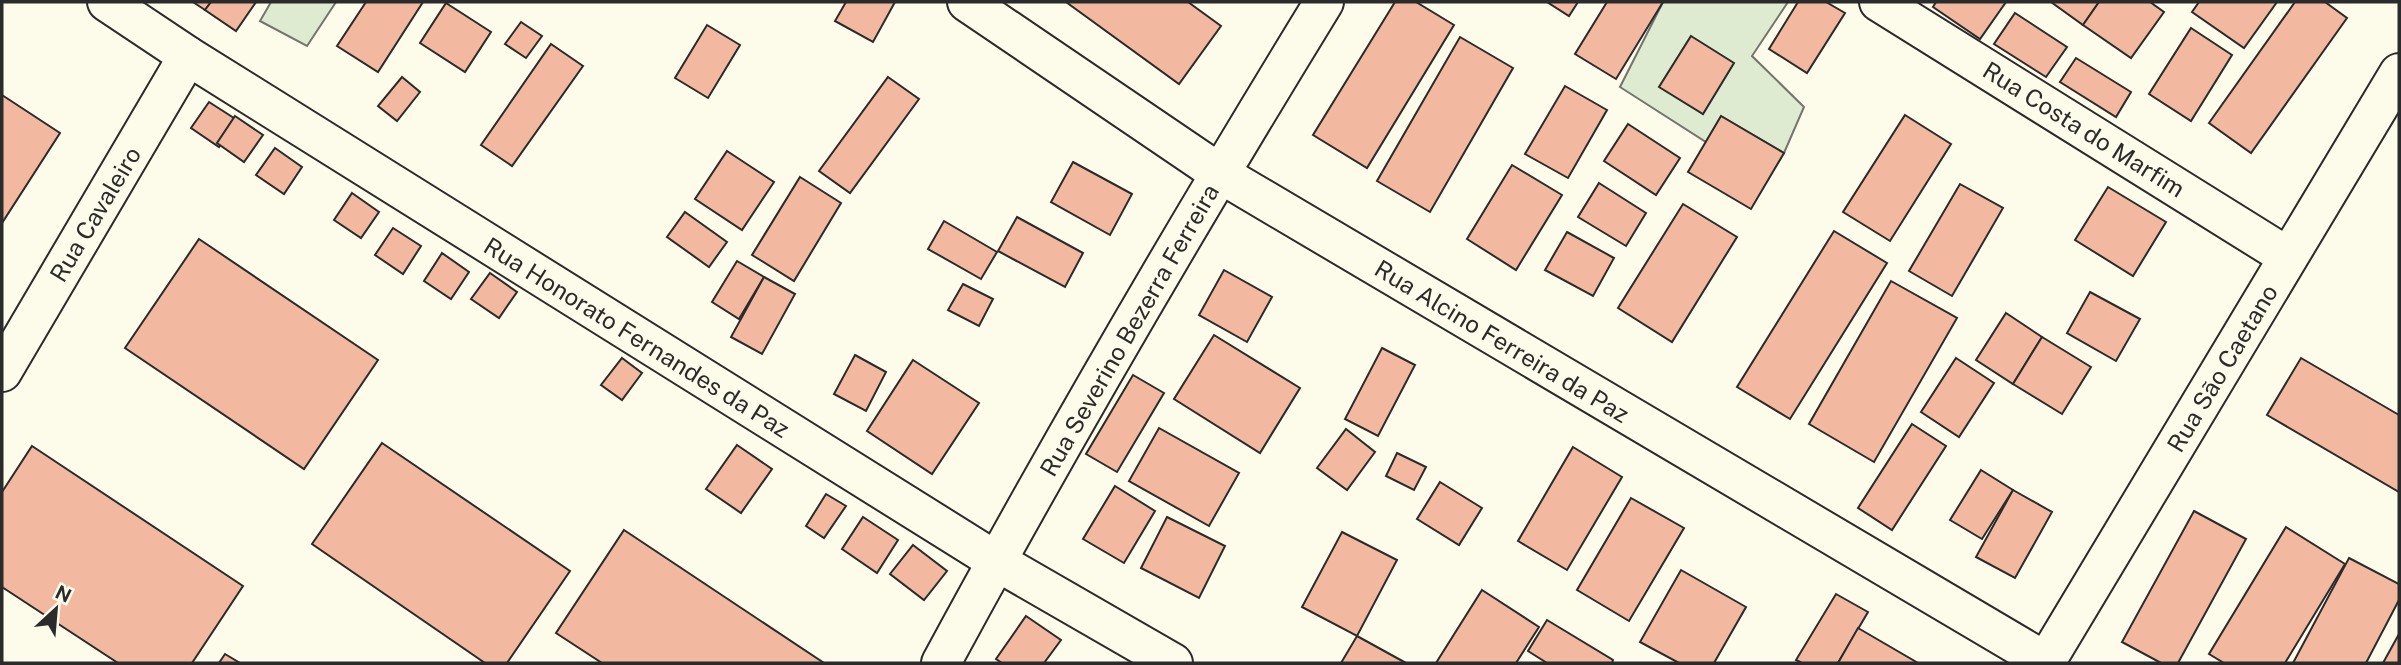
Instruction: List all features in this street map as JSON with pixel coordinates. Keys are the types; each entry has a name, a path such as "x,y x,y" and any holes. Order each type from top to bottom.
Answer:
{"street":[{"name":"Rua Honorato Fernandes da Paz","path":"107,2 188,56 996,561 1173,663"},
{"name":"Rua Alcino Ferreira da Paz","path":"967,2 1219,173 2046,663"},
{"name":"Rua Severino Bezerra Ferreira","path":"941,663 996,561 1219,173 1324,2"},
{"name":"Rua Costa do Marfim","path":"1879,2 2288,257"},
{"name":"Rua Cavaleiro","path":"2,372 188,56"},
{"name":"Rua São Caetano","path":"2046,663 2399,73"}],"green space":[{"path":"271,2 336,2 307,46 260,21"},
{"path":"1663,2 1788,2 1752,56 1804,107 1784,153 1721,116 1706,142 1620,87"}],"building":[{"path":"193,2 211,2 205,10"},
{"path":"211,2 256,2 236,31 205,10"},
{"path":"366,2 423,2 378,72 337,46"},
{"path":"846,2 895,2 873,42 835,21"},
{"path":"1066,2 1188,2 1221,26 1179,84"},
{"path":"1395,2 1416,2 1454,25 1367,168 1313,135"},
{"path":"1547,2 1578,2 1569,16"},
{"path":"1607,2 1663,2 1616,79 1575,54"},
{"path":"1798,2 1826,2 1845,13 1807,73 1769,49"},
{"path":"1936,2 2006,2 1980,39 1933,7"},
{"path":"2051,2 2099,2 2083,25"},
{"path":"2099,2 2150,2 2164,12 2131,58 2083,25"},
{"path":"2199,2 2277,2 2244,48 2192,12"},
{"path":"2295,2 2325,2 2347,18 2251,153 2209,123"},
{"path":"446,3 491,32 465,72 420,43"},
{"path":"2015,13 2067,47 2046,77 1994,44"},
{"path":"521,22 542,36 526,58 505,44"},
{"path":"707,25 740,45 708,98 675,78"},
{"path":"2191,28 2232,55 2191,121 2149,94"},
{"path":"1691,36 1734,63 1703,114 1659,87"},
{"path":"1460,37 1513,68 1430,212 1377,181"},
{"path":"551,44 583,66 512,166 481,145"},
{"path":"2076,58 2131,92 2116,117 2060,82"},
{"path":"402,77 420,92 397,121 378,106"},
{"path":"888,77 919,99 850,193 819,171"},
{"path":"1565,86 1607,110 1568,178 1525,154"},
{"path":"2,95 60,133 2,223"},
{"path":"209,102 237,120 219,147 191,128"},
{"path":"1905,115 1951,144 1890,241 1843,212"},
{"path":"235,116 263,135 244,162 217,143"},
{"path":"1721,116 1784,153 1751,209 1688,172"},
{"path":"1628,124 1680,158 1656,195 1604,161"},
{"path":"275,148 302,167 284,194 256,175"},
{"path":"727,151 774,182 742,230 695,199"},
{"path":"1073,162 1132,194 1110,235 1051,202"},
{"path":"1512,165 1562,195 1516,270 1467,239"},
{"path":"800,177 841,203 794,281 752,255"},
{"path":"1599,183 1646,213 1626,246 1578,217"},
{"path":"1960,184 2003,208 1952,296 1909,271"},
{"path":"2108,187 2166,222 2133,276 2075,240"},
{"path":"352,193 379,212 361,238 334,220"},
{"path":"1683,204 1737,237 1672,342 1618,308"},
{"path":"685,212 727,242 709,267 667,237"},
{"path":"1017,217 1083,253 1065,287 998,251"},
{"path":"944,221 997,252 981,279 928,249"},
{"path":"393,228 421,246 403,274 375,255"},
{"path":"1834,231 1887,263 1790,419 1737,387"},
{"path":"1567,232 1614,258 1593,296 1545,270"},
{"path":"199,239 378,360 304,469 125,348"},
{"path":"442,253 469,272 451,299 424,281"},
{"path":"737,261 764,277 739,319 712,302"},
{"path":"1224,270 1272,297 1247,342 1199,315"},
{"path":"490,273 517,292 499,318 471,299"},
{"path":"764,277 795,294 762,354 731,337"},
{"path":"1891,281 1957,318 1874,462 1809,424"},
{"path":"963,284 993,299 979,326 948,310"},
{"path":"2090,292 2140,319 2116,361 2067,333"},
{"path":"2006,313 2042,337 2013,384 1976,360"},
{"path":"1214,335 1300,388 1260,453 1174,399"},
{"path":"2042,337 2091,367 2062,414 2013,384"},
{"path":"1382,348 1415,365 1378,436 1345,419"},
{"path":"855,355 886,372 866,411 834,394"},
{"path":"622,358 642,373 622,400 601,385"},
{"path":"1956,358 1994,383 1959,437 1921,412"},
{"path":"2301,358 2399,415 2399,492 2267,415"},
{"path":"913,360 979,403 932,474 867,431"},
{"path":"1133,375 1164,393 1117,472 1086,454"},
{"path":"1912,424 1946,446 1892,530 1858,508"},
{"path":"1159,428 1239,473 1209,526 1129,481"},
{"path":"1346,429 1375,452 1347,490 1317,468"},
{"path":"382,443 570,571 507,663 485,663 312,544"},
{"path":"737,445 772,469 741,513 706,489"},
{"path":"32,446 243,586 192,663 118,663 2,587 2,492"},
{"path":"1573,447 1622,477 1567,570 1518,541"},
{"path":"1397,453 1426,467 1414,490 1386,476"},
{"path":"1981,470 2013,490 1982,539 1950,520"},
{"path":"1440,482 1482,508 1459,545 1417,519"},
{"path":"1115,486 1155,511 1124,563 1083,539"},
{"path":"2013,490 2052,512 2015,578 1976,557"},
{"path":"826,494 846,506 824,538 806,526"},
{"path":"1631,498 1684,528 1629,621 1577,590"},
{"path":"2194,511 2246,539 2178,663 2161,663 2122,642"},
{"path":"863,517 898,540 877,573 842,549"},
{"path":"1167,517 1225,546 1199,598 1141,568"},
{"path":"2286,527 2345,564 2285,663 2224,663 2209,654"},
{"path":"624,530 824,663 602,663 556,633"},
{"path":"1342,532 1397,560 1357,636 1302,607"},
{"path":"913,545 947,571 924,600 890,574"},
{"path":"2349,558 2399,584 2399,600 2366,663 2293,663"},
{"path":"1681,570 1746,607 1714,663 1679,663 1640,642"},
{"path":"1482,590 1539,627 1516,663 1436,663"},
{"path":"1836,594 1868,612 1838,663 1802,663 1796,660"},
{"path":"1026,616 1061,640 1044,663 1002,663 996,659"},
{"path":"1547,620 1613,660 1612,663 1547,663 1528,651"},
{"path":"1858,628 1918,663 1838,663"},
{"path":"2399,634 2399,663 2383,663"},
{"path":"1357,636 1406,663 1341,663"},
{"path":"225,654 240,663 219,663"}]}
